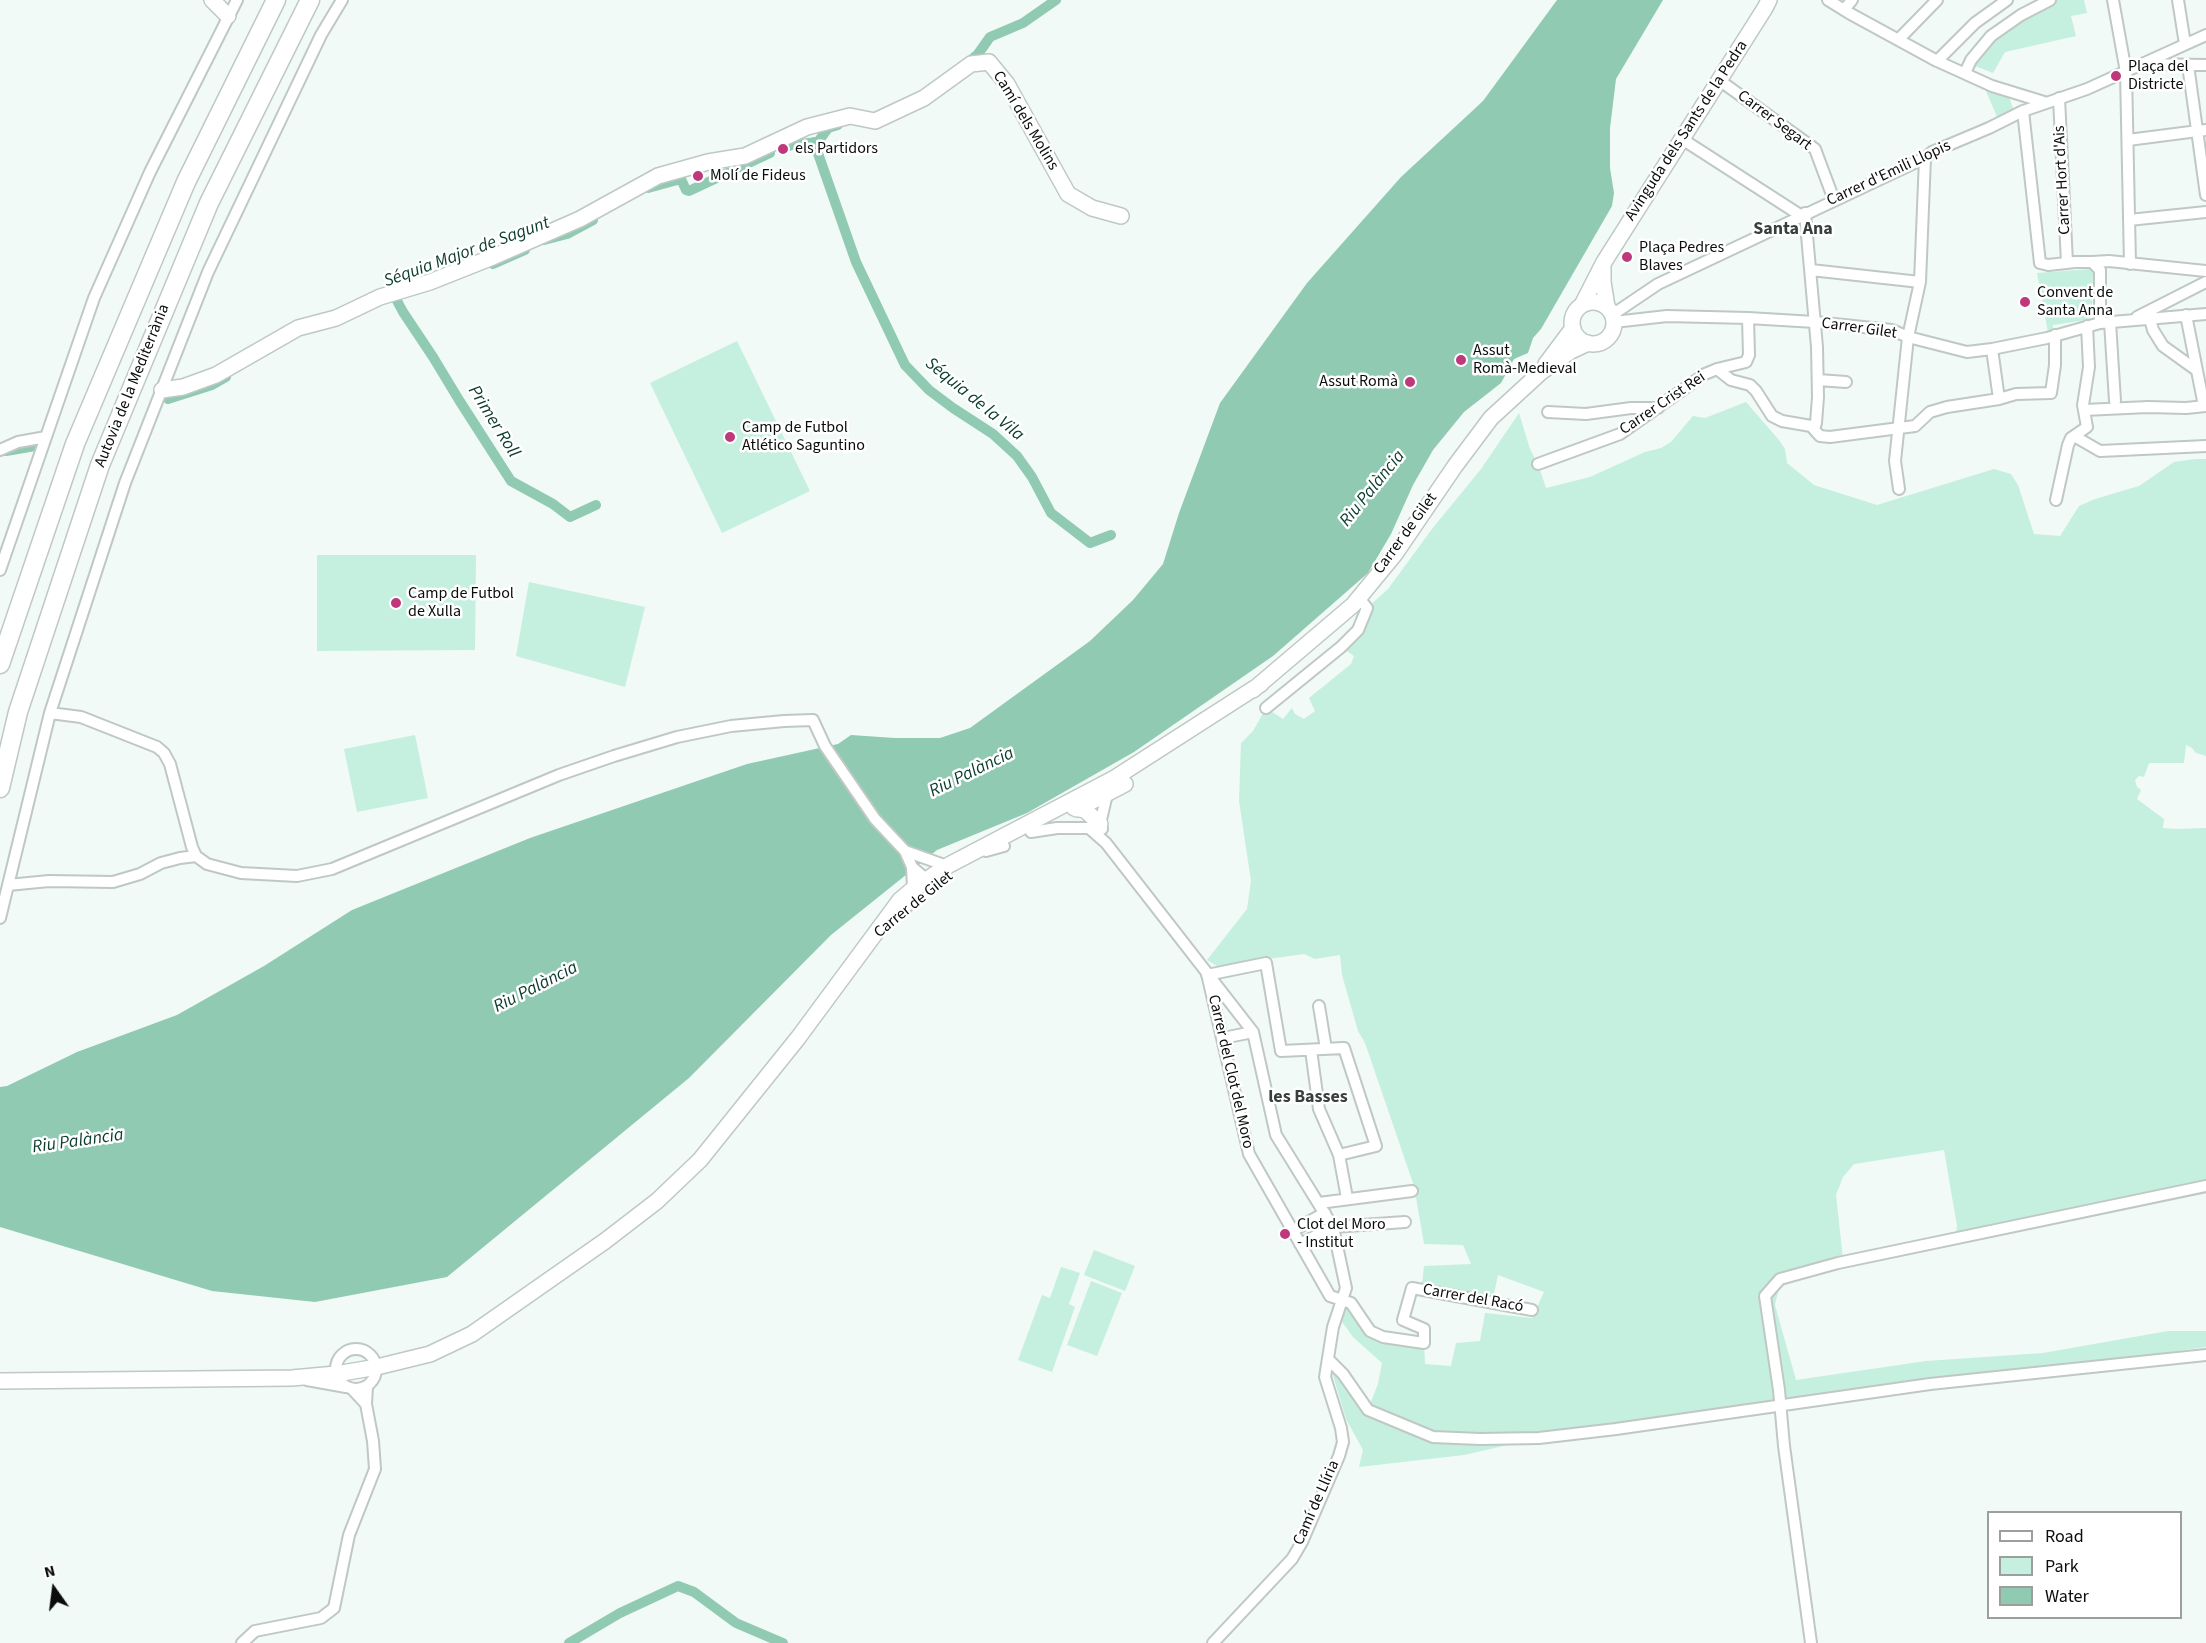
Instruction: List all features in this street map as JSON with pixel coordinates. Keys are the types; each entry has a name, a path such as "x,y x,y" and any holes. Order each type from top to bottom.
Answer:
{"highway":[{"name":"Autovia de la Mediterrània","path":"0,664 79,433 186,182 276,0"},
{"name":"Autovia de la Mediterrània","path":"0,788 18,712 100,465 209,203 310,0"}],"main road":[{"path":"212,0 228,16"},
{"name":"Avinguda dels Sants de la Pedra","path":"1582,305 1604,262 1769,0"},
{"name":"Camí dels Molins","path":"162,390 183,387 216,375 298,328 336,318 380,297 430,282 493,257 580,219 658,176 708,162 745,156 807,127 850,116 875,122 924,98 972,64 989,62 1006,84 1068,194 1092,208 1121,216"},
{"path":"1604,262 1602,282 1611,315 1608,337 1602,342 1588,343 1579,338 1572,328 1573,315 1582,305 1594,302 1611,315"},
{"name":"Carrer de Gilet","path":"1540,373 1572,328"},
{"name":"Carrer de Gilet","path":"872,941 900,900 927,879 1013,831 1108,788 1261,684 1353,605 1395,554 1491,418 1540,373 1571,351 1588,343"},
{"path":"1080,808 1088,798 1108,788"},
{"path":"1013,831 1031,827 1069,808 1080,808"},
{"path":"1080,808 1095,826"},
{"name":"Carrer de Gilet","path":"872,941 905,909 952,874 1080,808"},
{"path":"0,1381 292,1378 336,1374 429,1354 472,1334 605,1241 657,1201 700,1160 872,941"}],"street":[{"path":"0,570 94,298 150,172 237,0"},
{"path":"0,918 50,713 125,483 208,272 321,35 342,0"},
{"path":"1828,0 1937,61 1992,86 2044,102"},
{"path":"1844,10 1852,0"},
{"path":"1898,40 1937,0"},
{"path":"1937,61 1975,23 2009,0 2021,15"},
{"path":"1965,73 1971,60 1991,36 2021,15 2050,0"},
{"path":"2113,0 2126,72 2130,264"},
{"path":"2178,0 2185,44"},
{"name":"Carrer d'Emili Llopis","path":"1611,315 1658,284 1925,158 1932,152 2044,102 2087,88 2206,36"},
{"path":"2140,64 2206,65"},
{"path":"2188,65 2201,131 2206,195"},
{"name":"Carrer Segart","path":"1719,80 1815,149 1834,201"},
{"name":"Carrer Hort d'Ais","path":"2059,98 2067,263"},
{"path":"2023,111 2040,263 2048,265 2109,261 2206,271"},
{"path":"2128,140 2201,131"},
{"path":"1682,139 1803,214 1811,270 1818,380 1814,429"},
{"path":"1899,489 1895,461 1908,337 1920,282 1925,158"},
{"path":"2129,220 2206,212"},
{"path":"2092,262 2100,270 2115,401"},
{"path":"1811,270 1920,282"},
{"path":"2133,319 2206,282"},
{"path":"2133,319 2206,314"},
{"name":"Carrer Gilet","path":"1611,315 1748,318 1892,330 1908,337 1967,352 2047,338 2087,326 2133,319"},
{"path":"2084,410 2205,406 2195,369 2186,315"},
{"name":"Carrer Crist Rei","path":"1538,464 1620,434 1706,374 1746,362 1749,355 1748,318"},
{"path":"2150,319 2152,330 2163,346 2195,369"},
{"path":"2056,500 2068,445 2074,436 2087,427 2083,398 2089,366 2087,326"},
{"path":"1717,369 1731,380 1750,385 1756,390 1772,416 1782,421 1811,426 1820,436 1830,437 1915,426 1929,412 1947,407 2016,394 2051,393 2055,365 2055,334"},
{"path":"1992,349 1999,399"},
{"path":"1818,380 1846,382"},
{"path":"1548,412 1586,414 1631,408 1658,408"},
{"path":"2074,436 2100,451 2206,446"},
{"path":"0,450 18,442 46,437"},
{"path":"1266,708 1341,647 1358,630 1367,608 1359,598"},
{"path":"50,713 81,717 157,747 164,753 170,764 192,847 196,856 207,864 242,873 297,876 332,869 559,775 614,756 677,737 731,726 813,720 825,746 874,819 905,851 912,867 913,889"},
{"path":"1031,832 1095,826 1108,788"},
{"name":"Carrer del Clot del Moro","path":"1095,826 1253,1032 1276,1135 1333,1227 1346,1288 1342,1301"},
{"path":"912,867 927,879 937,877 984,851 1004,846"},
{"path":"905,851 947,866"},
{"path":"8,885 49,881 113,882 140,874 161,863 196,856"},
{"path":"905,909 913,896 925,887 927,867 923,857"},
{"path":"1208,975 1266,963 1281,1052 1344,1048 1376,1146 1339,1155"},
{"name":"Carrer del Clot del Moro","path":"1208,975 1249,1154 1330,1296 1351,1303 1370,1331 1383,1337 1424,1343"},
{"path":"1319,1006 1326,1049"},
{"path":"1223,1038 1253,1032"},
{"path":"1311,1050 1319,1109 1339,1155 1347,1198"},
{"path":"1811,1643 1765,1296 1780,1279 1838,1263 2206,1186"},
{"path":"1319,1203 1412,1191"},
{"path":"1292,1231 1325,1213"},
{"path":"1300,1244 1333,1227 1405,1222"},
{"name":"Carrer del Racó","path":"1424,1343 1424,1329 1403,1320 1412,1288 1532,1310"},
{"name":"Camí de Llíria","path":"1213,1643 1292,1559 1302,1542 1339,1456 1343,1442 1341,1428 1325,1377 1333,1328 1342,1301"},
{"path":"292,1378 349,1389 367,1387 375,1379 377,1367 373,1357 364,1351 354,1349 344,1353 338,1361 336,1374 349,1389 366,1404"},
{"path":"1328,1359 1343,1374 1368,1410 1433,1437 1539,1438 1635,1427 1930,1384 2206,1355"},
{"path":"242,1643 255,1631 321,1618 334,1608 349,1535 375,1469 373,1440 366,1404 367,1387"}],"green space":[{"path":"2050,0 2084,0 2087,13 2071,16 2076,36 2005,52 1993,73 1970,64 1991,36"},
{"path":"1985,89 2009,97 2013,108 2012,113 1998,119"},
{"path":"2090,269 2093,272 2090,318 2053,325 2053,330 2048,332 2037,273"},
{"name":"Camp de Futbol Atlético Saguntino","path":"737,341 810,491 722,533 650,383"},
{"path":"1746,402 1779,440 1785,449 1787,463 1814,485 1877,505 1994,469 2011,474 2018,485 2034,534 2060,536 2079,506 2139,486 2174,462 2206,459 2206,756 2196,753 2186,745 2184,763 2149,763 2144,777 2139,776 2135,780 2137,787 2141,790 2137,799 2164,819 2163,828 2206,828 2206,1186 1955,1239 1957,1226 1944,1150 1854,1164 1843,1177 1836,1195 1843,1259 1781,1279 1775,1305 1796,1380 1926,1361 2043,1353 2168,1331 2206,1331 2206,1347 1539,1438 1464,1455 1359,1467 1363,1450 1346,1419 1328,1359 1368,1409 1378,1384 1382,1363 1353,1337 1337,1315 1342,1301 1370,1331 1424,1343 1425,1364 1451,1366 1456,1343 1480,1341 1485,1313 1532,1318 1544,1292 1498,1275 1493,1298 1422,1284 1424,1266 1471,1264 1463,1245 1424,1244 1414,1186 1365,1043 1358,1031 1342,975 1340,955 1315,959 1304,954 1217,966 1207,960 1247,909 1251,881 1239,801 1241,743 1253,731 1266,708 1283,719 1292,708 1295,714 1304,719 1315,711 1309,698 1351,664 1354,656 1341,647 1367,608 1388,589 1432,529 1481,469 1519,413 1530,449 1546,488 1590,477 1645,452 1661,448 1671,442 1693,416 1705,418"},
{"name":"Camp de Futbol de Xulla","path":"317,555 476,555 475,650 317,651"},
{"path":"529,582 645,607 625,687 516,656"},
{"path":"415,735 428,798 357,812 344,749"},
{"path":"1094,1250 1135,1266 1125,1291 1084,1275"},
{"path":"1061,1267 1080,1273 1069,1304 1075,1307 1052,1372 1018,1360 1042,1295 1050,1298"},
{"path":"1091,1281 1122,1293 1097,1356 1067,1345"}],"water":[{"name":"Riu Palància","path":"1557,0 1663,0 1616,79 1610,128 1610,168 1614,193 1612,206 1541,329 1533,338 1528,353 1514,359 1501,383 1464,412 1433,450 1413,485 1391,534 1368,573 1273,656 1134,752 1027,813 937,850 831,935 689,1078 447,1277 315,1302 212,1291 0,1227 0,1087 7,1086 77,1052 177,1015 264,966 352,910 530,838 747,764 838,744 851,735 940,738 970,728 1090,641 1133,600 1163,564 1179,513 1220,403 1307,283 1401,177 1483,101"}],"waterway":[{"name":"Séquia Major de Sagunt","path":"965,65 978,54 990,37 1023,23 1056,0"},
{"name":"Séquia de la Vila","path":"781,149 791,145 818,142 828,128 838,125"},
{"name":"Séquia de la Vila","path":"814,142 856,262 905,365 929,390 993,434 1017,456 1032,477 1051,513 1090,543 1111,535"},
{"name":"Séquia Major de Sagunt","path":"648,188 681,179 686,190 689,191 770,153"},
{"name":"Séquia Major de Sagunt","path":"544,240 567,234 593,220"},
{"name":"Séquia Major de Sagunt","path":"493,264 525,250"},
{"name":"Primer Roll","path":"395,297 511,481 553,504 570,517 596,505"},
{"name":"Séquia Major de Sagunt","path":"168,399 212,385 226,377"},
{"name":"Séquia Major de Sagunt","path":"6,451 35,446"},
{"path":"569,1643 620,1613 678,1586 694,1592 736,1623 783,1643"}],"place":[{"name":"Plaça del Districte","path":"2116,76"},
{"name":"els Partidors","path":"783,149"},
{"name":"Molí de Fideus","path":"698,176"},
{"name":"Plaça Pedres Blaves","path":"1627,257"},
{"name":"Convent de Santa Anna","path":"2025,302"},
{"name":"Assut Romà-Medieval","path":"1461,360"},
{"name":"Assut Romà","path":"1410,382"},
{"name":"Camp de Futbol Atlético Saguntino","path":"730,437"},
{"name":"Camp de Futbol de Xulla","path":"396,603"},
{"name":"Clot del Moro - Institut","path":"1285,1234"}],"district":[{"name":"Santa Ana","path":"1793,230"},
{"name":"les Basses","path":"1308,1098"}]}
